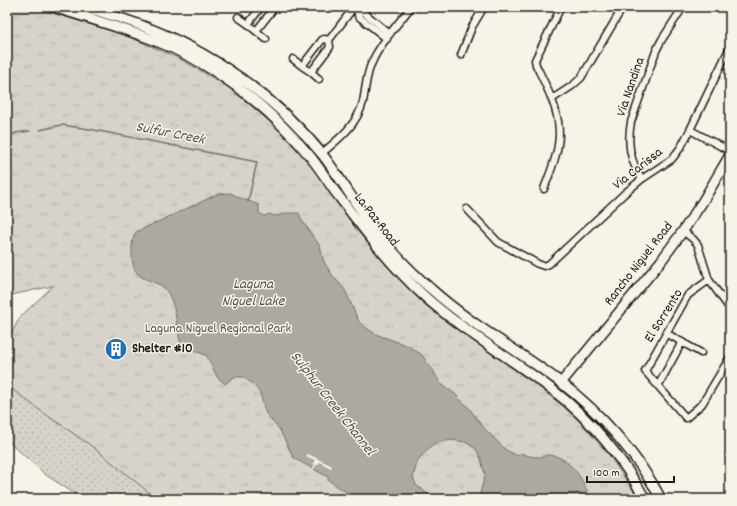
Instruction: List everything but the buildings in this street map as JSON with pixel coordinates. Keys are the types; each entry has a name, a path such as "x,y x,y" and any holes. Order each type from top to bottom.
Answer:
{"main road":[{"name":"La Paz Road","path":"53,7 151,39 187,55 224,77 255,100 309,155 380,251 408,281 452,320 496,349 556,393 589,423 631,475 645,499"},
{"name":"La Paz Road","path":"85,7 141,25 161,33 203,54 240,78 283,113 321,154 372,226 417,276 465,317 561,383 588,406 615,433 643,469 661,499"},
{"path":"273,117 281,118 314,152 321,154 322,162 344,196 344,202"},
{"name":"Rancho Niguel Road","path":"561,383 661,261 703,201 730,155"},
{"path":"496,349 499,348 507,352 548,380 557,384 561,383 567,396 589,418 589,423"}],"street":[{"path":"248,24 261,7"},
{"path":"256,31 275,7"},
{"path":"321,154 344,135 355,119 363,102 367,77 372,60 411,7"},
{"path":"461,56 472,27 484,7"},
{"path":"544,189 558,145 559,122 552,99 536,65 536,60 561,7"},
{"path":"552,99 572,86 581,78 623,7"},
{"name":"Via Nandina","path":"642,179 631,158 629,134 631,122 656,51 683,7"},
{"path":"329,40 354,8 358,16 389,36"},
{"path":"238,17 266,39"},
{"path":"302,66 322,40 329,40"},
{"path":"311,72 330,47 331,44 329,40"},
{"name":"Via Carissa","path":"467,209 498,242 538,264 544,266 549,264 642,179 672,159 681,147 690,130 730,46"},
{"path":"293,59 319,79"},
{"path":"690,130 730,150"},
{"path":"683,231 694,240 698,246 709,280 730,309"},
{"name":"El Sorrento","path":"658,386 644,371 688,295 709,280"},
{"path":"666,333 701,353"},
{"path":"682,342 658,386 686,418 702,404 730,357"}],"green space":[{"name":"Laguna Niguel Regional Park","path":"7,7 32,7 125,35 178,58 229,87 276,127 308,160 359,233 391,270 423,303 489,352 527,377 564,407 582,424 609,455 639,499 157,499 93,447 12,389 7,374 9,338 20,317 53,286 7,296"},
{"path":"7,374 12,389 93,447 157,499 83,499 46,475 7,440"}],"water":[{"name":"Laguna Niguel Lake","path":"230,193 259,205 259,213 264,216 270,214 274,216 285,213 299,213 301,219 320,246 324,262 345,290 359,322 378,335 406,345 421,354 433,370 440,383 455,394 469,408 483,427 506,450 518,456 521,453 535,457 549,455 556,456 563,459 575,471 585,485 589,499 476,499 479,497 485,475 481,459 476,449 465,442 451,440 433,444 418,460 413,477 416,485 434,499 361,498 352,496 328,480 328,477 293,457 280,430 266,414 260,393 254,385 244,377 234,377 225,384 217,377 207,356 181,344 175,312 168,293 158,284 141,277 133,266 132,244 136,232 218,194"}],"pier":[{"path":"308,454 332,466 331,468 319,462 313,471 312,470 315,464 313,464 315,460 306,456"}],"waterway":[{"name":"Sulfur Creek","path":"40,130 62,125 257,162 248,202"},
{"name":"Sulfur Creek","path":"7,137 16,133 30,131"}],"place":[{"name":"Shelter #10","path":"116,349"}],"water label":[{"name":"Sulphur Creek Channel","path":"332,404"}]}
